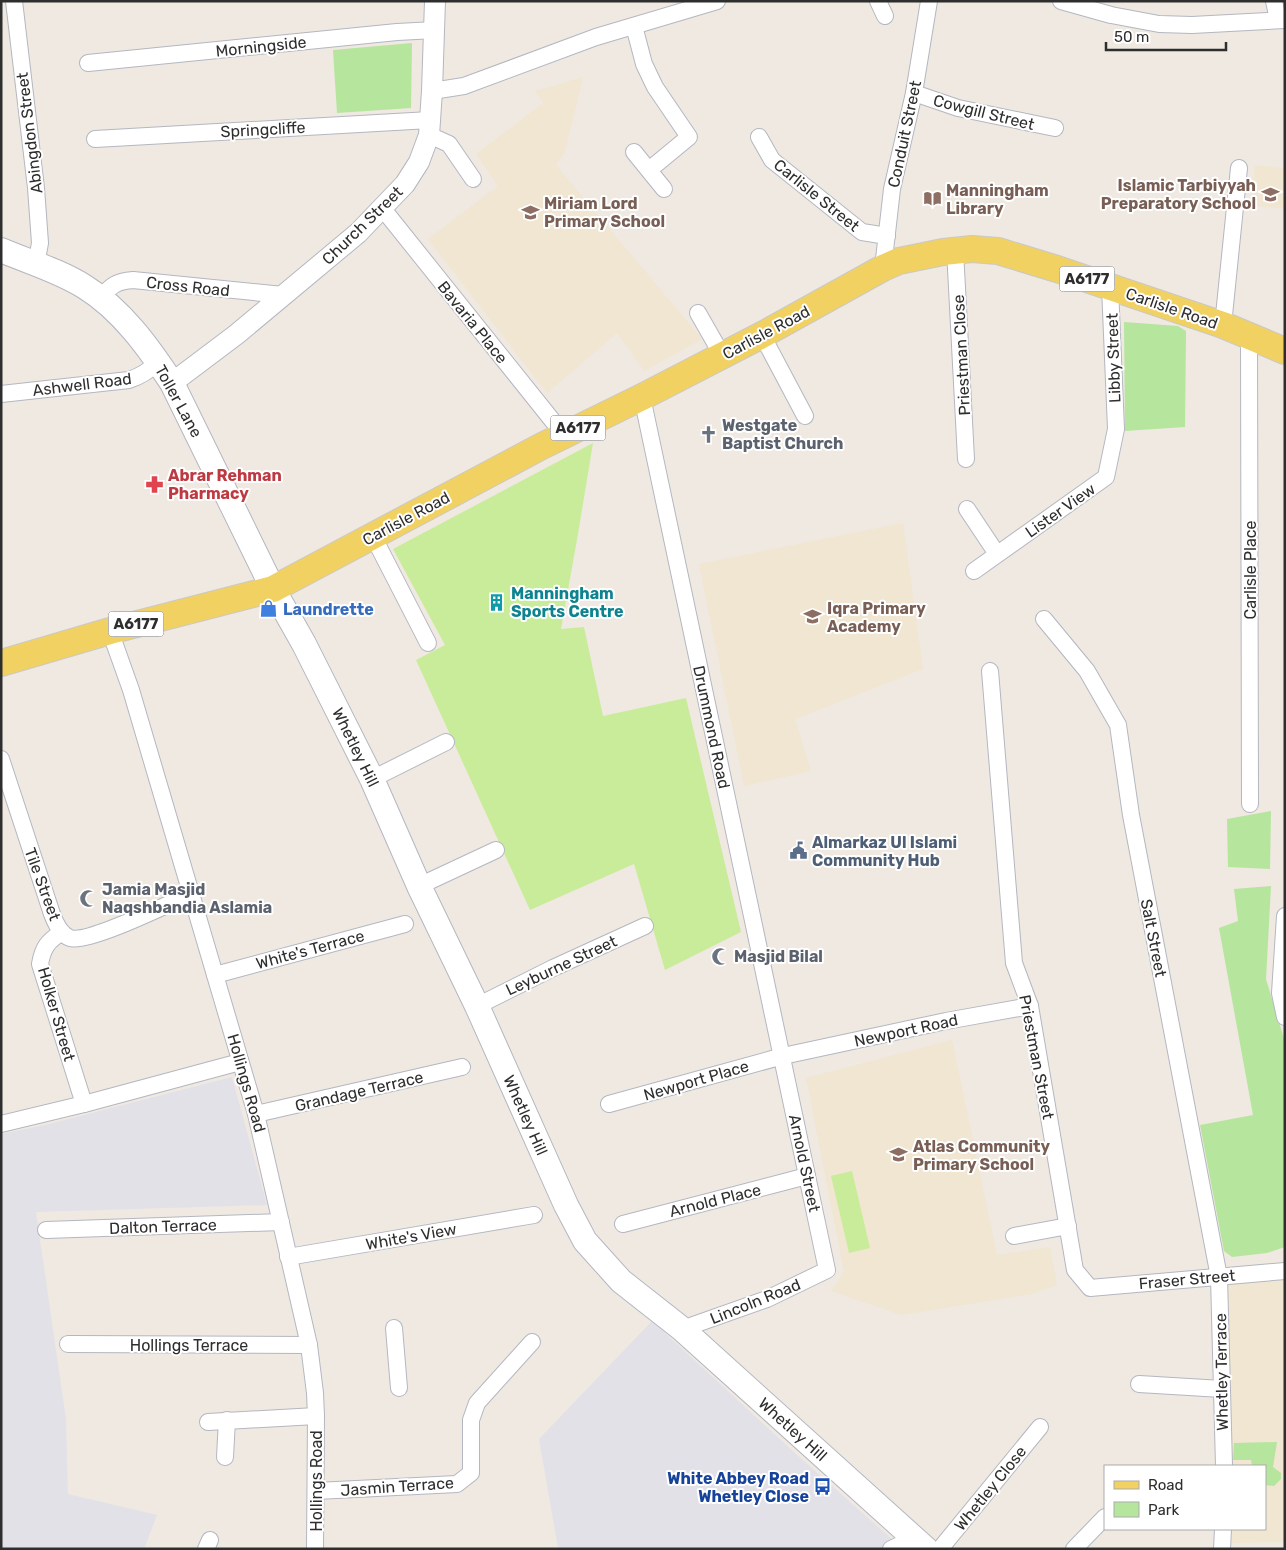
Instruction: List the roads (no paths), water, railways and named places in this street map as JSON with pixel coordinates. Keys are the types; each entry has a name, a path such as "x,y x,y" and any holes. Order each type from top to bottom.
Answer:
{"main road":[{"name":"Toller Lane","path":"1,250 85,287 127,322 172,383 273,589"},
{"name":"Carlisle Road","path":"273,589 564,435 762,335 899,261 956,250 998,251 1223,325 1285,351"},
{"name":"A6177","path":"1,663 110,631 273,589"},
{"name":"Whetley Hill","path":"273,589 304,644 372,779 419,886 477,1006 566,1205 585,1241 621,1281 682,1330 920,1544"}],"street":[{"name":"Abingdon Street","path":"14,1 36,188 40,243 36,265"},
{"name":"Church Street","path":"172,383 237,334 358,233 405,184 419,162 429,128 435,1"},
{"path":"432,91 464,86 596,37 716,1"},
{"name":"Conduit Street","path":"883,268 892,189 914,93 929,1"},
{"path":"1061,1 1111,15 1159,24 1192,25 1282,20 1274,1"},
{"path":"634,26 644,64 655,88 689,137 650,170"},
{"name":"Morningside","path":"88,63 404,31 435,30"},
{"name":"Cowgill Street","path":"914,93 958,108 1055,128"},
{"path":"429,128 450,144 473,179"},
{"name":"Springcliffe","path":"96,139 429,128"},
{"name":"Carlisle Street","path":"759,137 772,160 862,232 887,236"},
{"path":"634,152 664,189"},
{"path":"1223,325 1239,168"},
{"name":"Bavaria Place","path":"383,209 564,435"},
{"name":"Priestman Close","path":"956,250 966,459"},
{"name":"Cross Road","path":"100,298 114,284 133,280 283,295"},
{"name":"Libby Street","path":"1110,287 1116,429"},
{"path":"698,313 722,355"},
{"path":"762,335 805,416"},
{"name":"Carlisle Place","path":"1249,336 1250,804"},
{"name":"Ashwell Road","path":"1,394 129,380 147,372 158,362"},
{"name":"Drummond Road","path":"642,397 783,1056"},
{"name":"Lister View","path":"974,571 1106,477 1116,429"},
{"path":"967,509 997,554"},
{"path":"373,536 428,643"},
{"name":"Salt Street","path":"1044,619 1087,671 1118,725 1131,815 1219,1277"},
{"name":"Hollings Road","path":"110,631 131,690 256,1114 309,1345 316,1416 315,1549"},
{"name":"Priestman Street","path":"990,671 1014,963 1030,1006 1075,1270 1090,1288"},
{"path":"372,779 446,742"},
{"name":"Tile Street","path":"1,760 52,914 62,932 70,938 84,938 101,933 191,894"},
{"path":"419,886 496,850"},
{"path":"1285,916 1280,992 1285,1017"},
{"name":"White's Terrace","path":"216,975 406,924"},
{"name":"Leyburne Street","path":"477,1006 553,968 646,926"},
{"name":"Holker Street","path":"62,932 51,939 42,951 40,964 84,1104"},
{"name":"Newport Road","path":"783,1056 946,1021 1030,1006"},
{"name":"Newport Place","path":"609,1104 783,1056"},
{"name":"Arnold Street","path":"783,1056 827,1270"},
{"path":"1,1124 240,1062"},
{"name":"Grandage Terrace","path":"256,1114 462,1068"},
{"name":"Arnold Place","path":"622,1224 808,1176"},
{"name":"White's View","path":"288,1257 534,1215"},
{"name":"Dalton Terrace","path":"46,1230 281,1222"},
{"path":"1014,1236 1068,1226"},
{"name":"Lincoln Road","path":"682,1330 767,1299 827,1270"},
{"name":"Fraser Street","path":"1090,1288 1285,1271"},
{"name":"Whetley Terrace","path":"1219,1277 1224,1465"},
{"path":"394,1328 398,1388"},
{"name":"Jasmin Terrace","path":"316,1491 456,1484 472,1473 471,1420 477,1403 532,1342"},
{"name":"Hollings Terrace","path":"68,1344 309,1345"},
{"path":"1139,1384 1222,1389"},
{"path":"208,1422 316,1416"},
{"path":"225,1457 227,1420"},
{"name":"Whetley Close","path":"940,1549 1040,1427"},
{"path":"1074,1549 1104,1518"},
{"path":"1222,1549 1223,1530"},
{"path":"892,1549 920,1544"}],"place":[{"name":"Islamic Tarbiyyah Preparatory School","path":"1270,194"},
{"name":"Manningham Library","path":"932,199"},
{"name":"Miriam Lord Primary School","path":"530,212"},
{"name":"Westgate Baptist Church","path":"708,434"},
{"name":"Abrar Rehman Pharmacy","path":"154,484"},
{"name":"Manningham Sports Centre","path":"497,602"},
{"name":"Laundrette","path":"269,609"},
{"name":"Iqra Primary Academy","path":"813,617"},
{"name":"Almarkaz Ul Islami Community Hub","path":"798,851"},
{"name":"Jamia Masjid Naqshbandia Aslamia","path":"88,898"},
{"name":"Masjid Bilal","path":"720,956"},
{"name":"Atlas Community Primary School","path":"899,1155"},
{"name":"White Abbey Road Whetley Close","path":"823,1487"}]}
